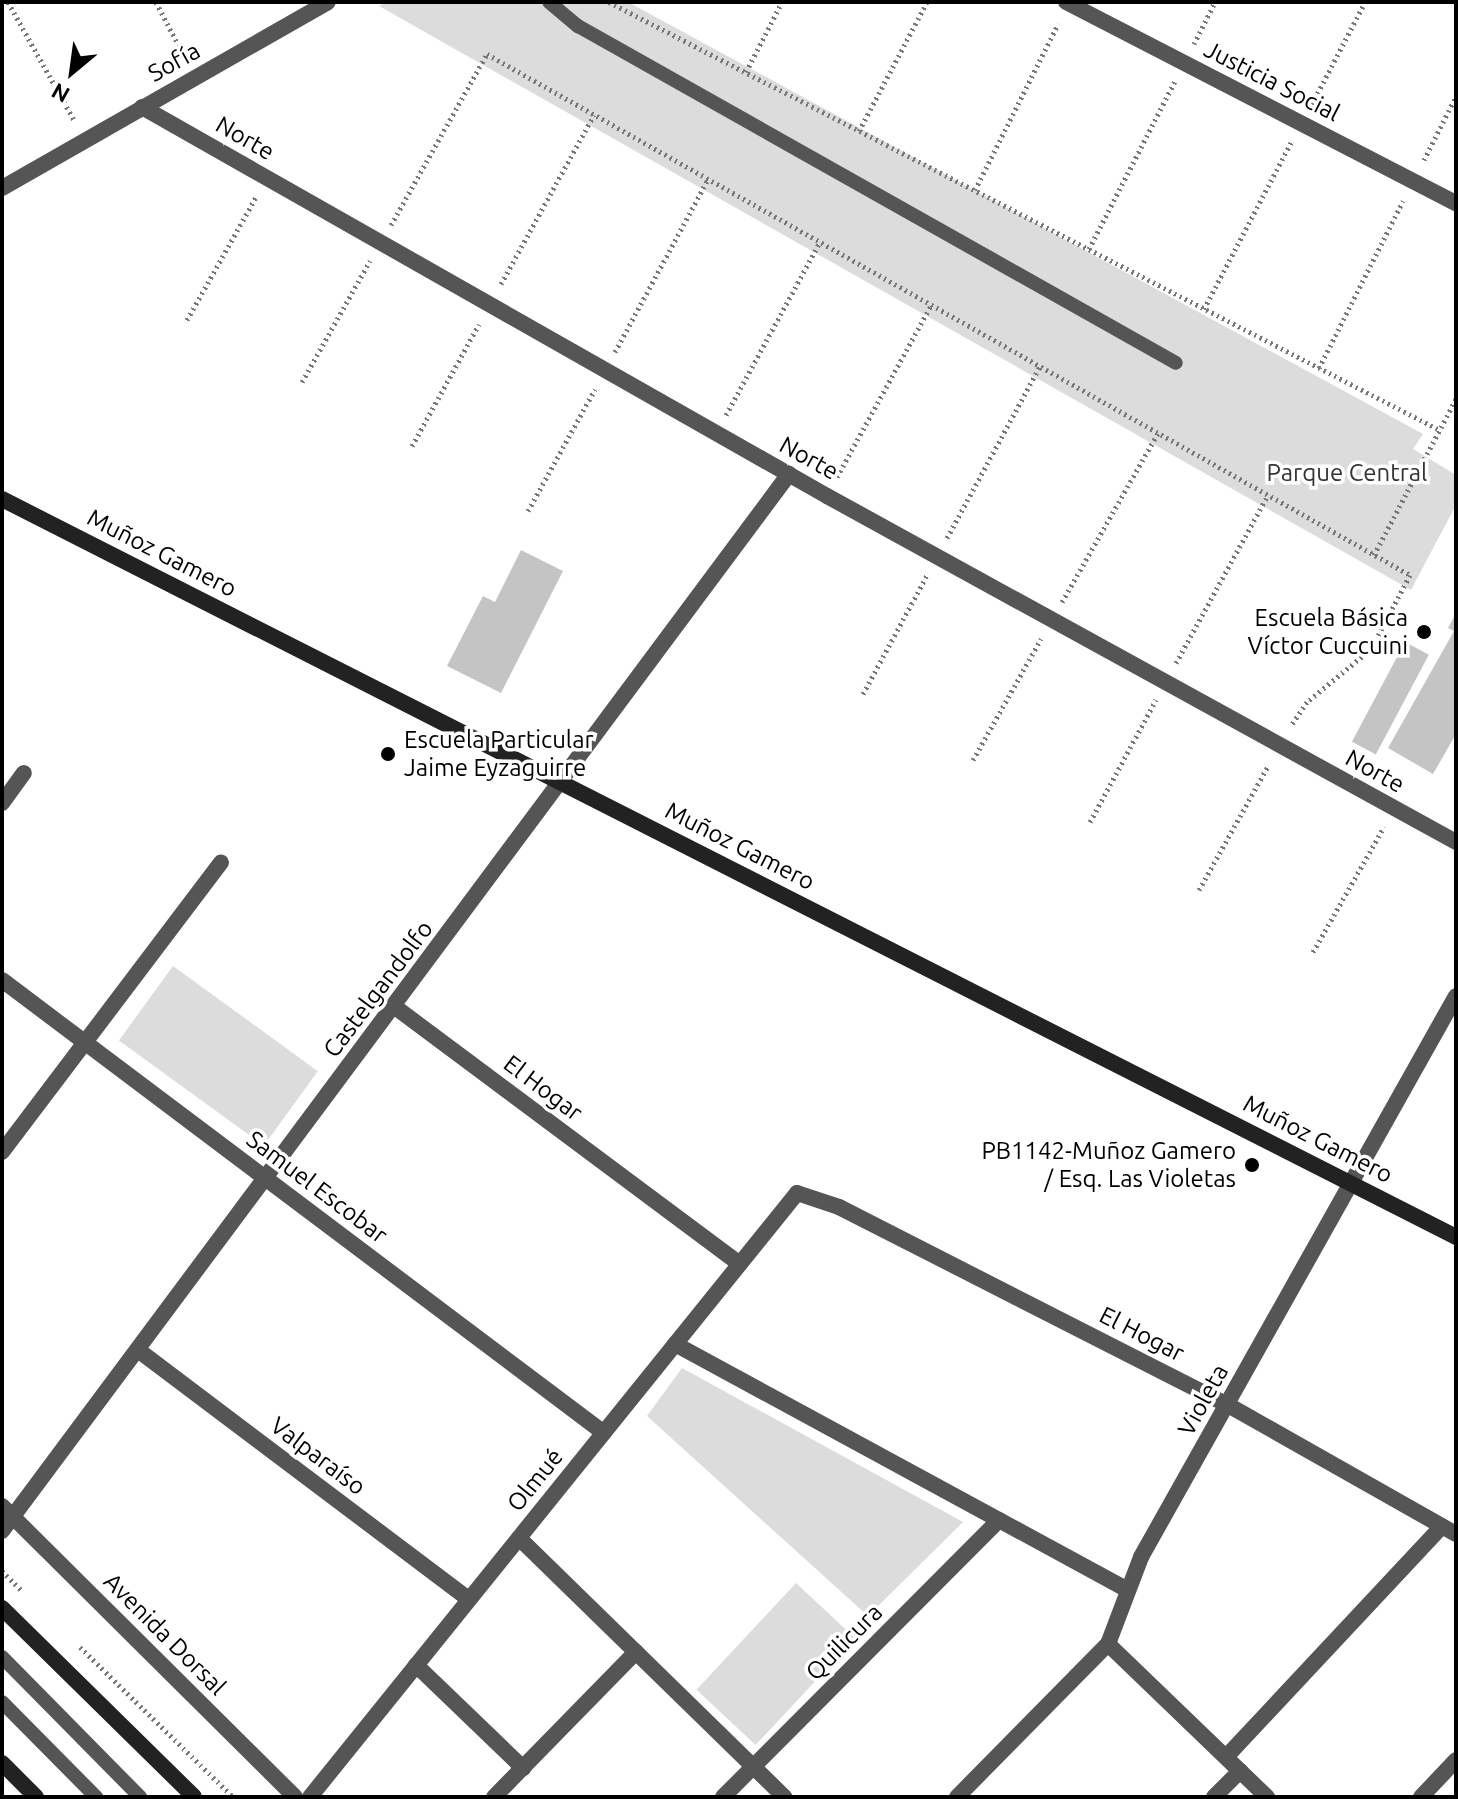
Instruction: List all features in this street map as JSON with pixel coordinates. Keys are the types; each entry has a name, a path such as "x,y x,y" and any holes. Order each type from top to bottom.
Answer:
{"street":[{"name":"Sofía","path":"2,188 328,2"},
{"name":"Justicia Social","path":"1068,3 1456,203"},
{"name":"Norte","path":"142,107 716,434 1456,842"},
{"name":"Castelgandolfo","path":"2,1531 8,1512 138,1350 563,783 789,474"},
{"name":"Muñoz Gamero","path":"2,499 1456,1237"},
{"path":"2,803 24,773"},
{"path":"2,1152 221,862"},
{"name":"Samuel Escobar","path":"2,980 604,1433"},
{"name":"Violeta","path":"957,1797 1108,1644 1126,1589 1349,1182 1456,996"},
{"name":"El Hogar","path":"395,1007 740,1264"},
{"name":"El Hogar","path":"797,1193 839,1207 1228,1405 1449,1530"},
{"name":"Olmué","path":"310,1797 797,1193"},
{"path":"675,1344 1126,1589"},
{"name":"Valparaíso","path":"138,1350 469,1599"},
{"name":"Avenida Dorsal","path":"8,1512 295,1797"},
{"name":"Quilicura","path":"723,1797 999,1520"},
{"path":"1226,1757 1449,1530"},
{"path":"519,1538 784,1797"},
{"path":"2,1608 194,1797"},
{"path":"1108,1644 1267,1797"},
{"path":"494,1797 636,1652"},
{"path":"416,1665 523,1768"},
{"path":"1421,1797 1456,1760"},
{"path":"2,1763 36,1797"},
{"path":"1214,1797 1240,1771"}],"lane":[{"path":"549,2 578,26 1176,363"},
{"path":"2,1657 140,1797"},
{"path":"2,1702 96,1797"}],"path":[{"path":"8,2 85,140"},
{"path":"156,2 195,77"},
{"path":"609,2 1440,430"},
{"path":"746,72 782,2"},
{"path":"859,131 927,2"},
{"path":"1089,249 1215,2"},
{"path":"1204,309 1365,2"},
{"path":"975,190 1068,3"},
{"path":"302,382 487,54 1410,575 1371,649 1307,702 1199,890"},
{"path":"1319,368 1456,96"},
{"path":"412,446 594,115"},
{"path":"187,320 266,178"},
{"path":"528,511 708,179"},
{"path":"716,434 820,242"},
{"path":"827,496 931,305"},
{"path":"863,694 1040,366"},
{"path":"1374,555 1456,399"},
{"path":"973,760 1158,433"},
{"path":"1090,822 1268,495"},
{"path":"1313,952 1395,809"},
{"path":"2,1571 24,1592"},
{"path":"68,1635 233,1797"}],"green space":[{"name":"Parque Central","path":"387,2 628,2 1423,434 1413,449 1456,475 1456,505 1411,590 379,6"},
{"path":"173,966 318,1071 264,1146 119,1040"},
{"path":"682,1368 963,1522 868,1616 647,1416"},
{"path":"796,1583 855,1638 756,1745 696,1690"}],"building":[{"path":"521,550 563,571 501,693 447,666 483,596 495,602"},
{"path":"1456,613 1456,734 1433,774 1388,748 1454,631 1448,628"},
{"path":"1405,642 1429,655 1376,754 1352,742"}],"place":[{"name":"Escuela Básica Víctor Cuccuini","path":"1424,632"},
{"name":"Escuela Particular Jaime Eyzaguirre","path":"388,754"},
{"name":"PB1142-Muñoz Gamero / Esq. Las Violetas","path":"1252,1165"}]}
